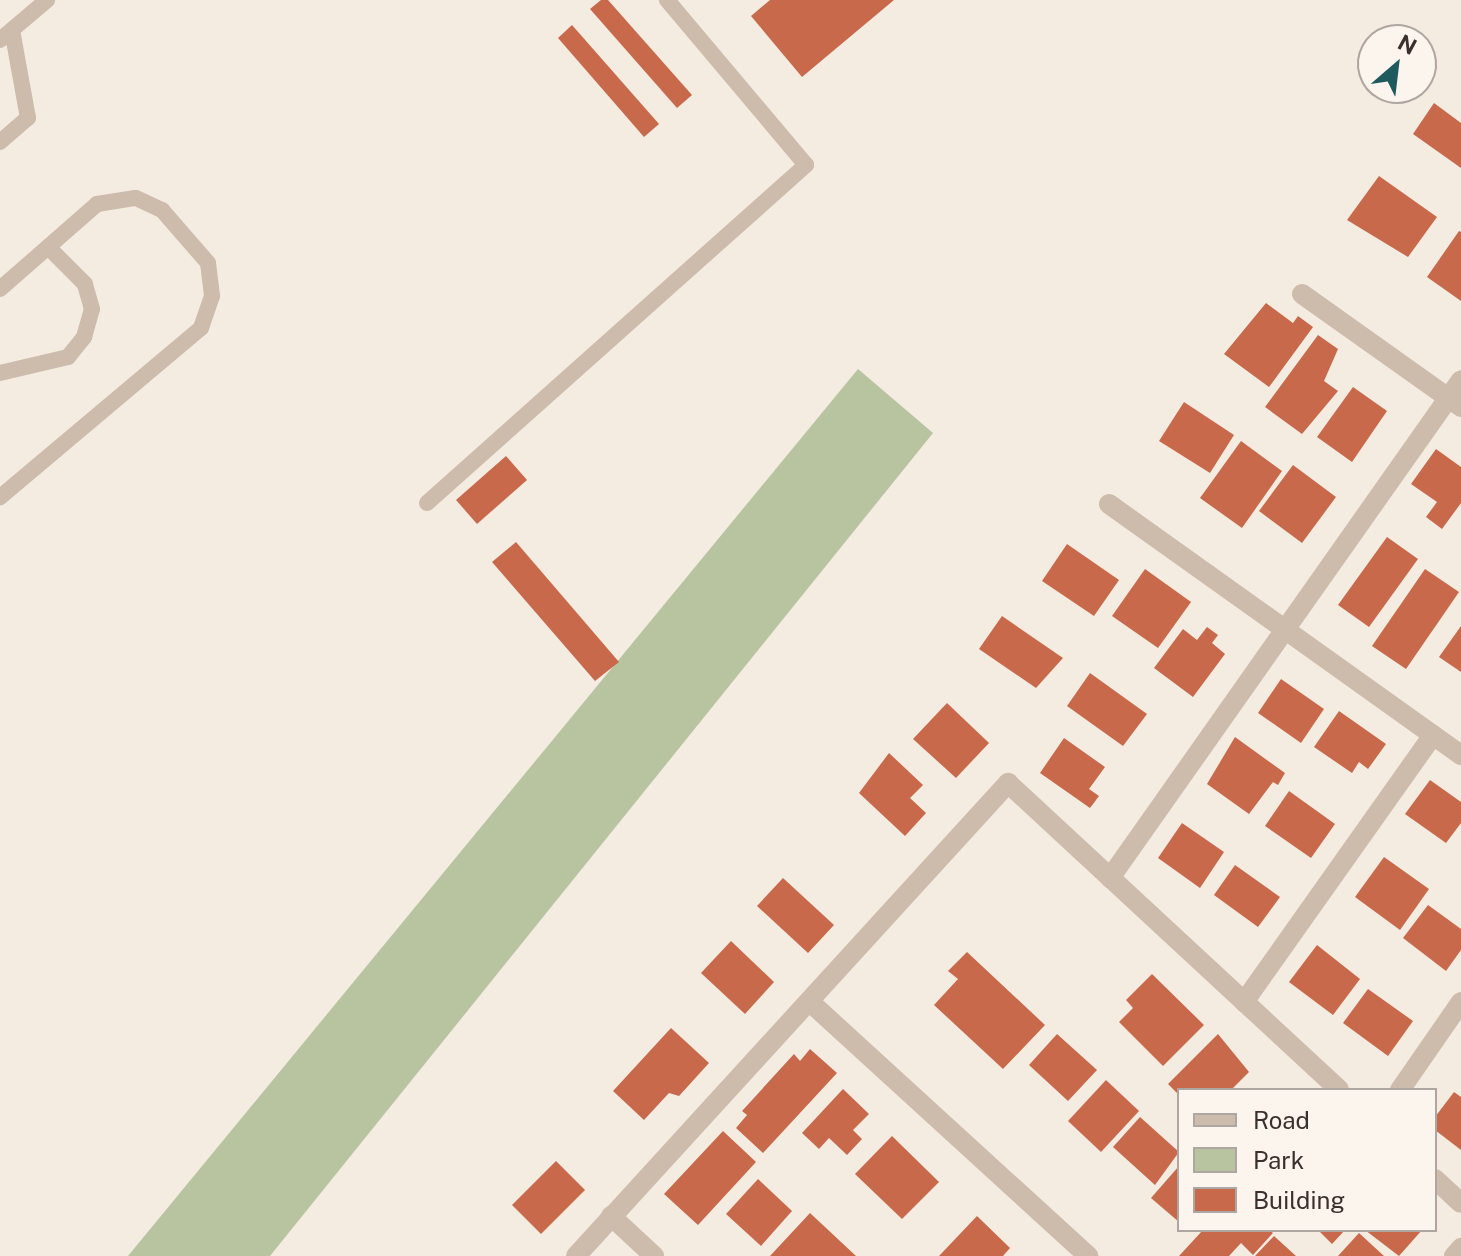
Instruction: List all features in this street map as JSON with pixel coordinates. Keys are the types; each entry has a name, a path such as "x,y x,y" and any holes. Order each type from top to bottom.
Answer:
{"street":[{"path":"1302,294 1455,402"},
{"path":"1110,878 1284,629 1455,402 1461,380"},
{"path":"1109,504 1461,755"},
{"path":"1244,1002 1433,735"},
{"path":"576,1256 1008,783 1337,1088"},
{"path":"810,1002 1088,1256"},
{"path":"1401,1088 1461,1002"},
{"path":"1437,1181 1461,1203"},
{"path":"611,1216 654,1256"},
{"path":"1454,1256 1461,1248"}],"lane":[{"path":"427,503 806,165 667,0"},
{"path":"0,142 28,118 6,35 38,3"},
{"path":"0,289 97,204 136,198 162,210 208,263 212,296 201,328 1,495"},
{"path":"0,373 68,357 84,337 92,309 85,284 48,247"}],"green space":[{"path":"858,369 933,433 270,1256 128,1256"}],"building":[{"path":"601,0 608,0 692,95 677,108 590,9"},
{"path":"770,0 894,0 802,77 751,16"},
{"path":"572,25 659,124 644,137 558,38"},
{"path":"1435,104 1461,123 1461,168 1413,134"},
{"path":"1379,176 1437,217 1408,257 1347,220"},
{"path":"1461,232 1461,301 1427,277"},
{"path":"1266,303 1293,323 1298,316 1313,327 1269,387 1224,354"},
{"path":"1318,335 1338,349 1324,381 1338,391 1302,434 1265,407"},
{"path":"1353,387 1387,411 1352,462 1317,437"},
{"path":"1184,402 1234,435 1210,473 1159,441"},
{"path":"1241,441 1282,471 1242,528 1200,498"},
{"path":"1436,449 1461,467 1461,503 1442,529 1426,517 1437,502 1411,484"},
{"path":"506,456 527,480 477,524 456,500"},
{"path":"1293,465 1336,497 1302,543 1259,511"},
{"path":"1387,537 1418,559 1369,627 1338,605"},
{"path":"516,542 619,662 595,681 492,562"},
{"path":"1067,544 1119,580 1094,616 1042,581"},
{"path":"1145,569 1191,602 1158,648 1112,616"},
{"path":"1425,569 1459,592 1406,669 1372,646"},
{"path":"1002,616 1063,658 1036,688 979,649"},
{"path":"1461,626 1461,672 1439,657"},
{"path":"1207,627 1218,635 1212,643 1225,654 1193,697 1154,668 1183,629 1197,640"},
{"path":"1090,673 1147,714 1123,746 1067,706"},
{"path":"1281,679 1324,709 1301,743 1258,713"},
{"path":"947,703 989,743 956,778 913,739"},
{"path":"1339,711 1386,744 1368,769 1359,762 1352,773 1314,747"},
{"path":"1235,737 1285,773 1278,785 1273,782 1249,814 1207,784"},
{"path":"1064,738 1105,767 1089,789 1099,796 1090,808 1040,773"},
{"path":"889,753 923,785 910,798 926,813 905,836 859,793"},
{"path":"1430,780 1461,802 1461,823 1446,843 1405,814"},
{"path":"1289,791 1335,824 1311,858 1265,826"},
{"path":"1182,823 1224,852 1200,888 1158,858"},
{"path":"1384,857 1429,889 1400,930 1355,897"},
{"path":"1235,865 1280,897 1258,927 1214,895"},
{"path":"783,878 834,925 808,953 757,906"},
{"path":"1428,905 1461,929 1461,950 1446,971 1403,938"},
{"path":"731,941 774,982 745,1014 701,973"},
{"path":"1317,945 1360,979 1333,1015 1289,982"},
{"path":"967,952 1045,1025 1003,1069 934,1005 958,979 948,971"},
{"path":"1152,974 1204,1025 1163,1066 1119,1022 1133,1008 1126,1000"},
{"path":"1368,989 1413,1021 1388,1056 1343,1023"},
{"path":"671,1028 709,1063 679,1096 669,1093 644,1120 613,1091"},
{"path":"1057,1034 1097,1070 1068,1101 1029,1065"},
{"path":"1218,1034 1249,1072 1233,1088 1177,1088 1177,1093 1168,1084"},
{"path":"810,1049 837,1073 763,1153 736,1128 747,1115 742,1111 794,1054 800,1061"},
{"path":"1106,1080 1139,1111 1101,1152 1068,1121"},
{"path":"843,1089 869,1114 853,1130 862,1139 847,1155 829,1138 819,1149 802,1133"},
{"path":"1454,1092 1461,1097 1461,1150 1437,1132 1437,1114"},
{"path":"1140,1117 1177,1150 1177,1155 1155,1185 1113,1147"},
{"path":"723,1131 756,1162 698,1225 664,1194"},
{"path":"892,1136 939,1182 902,1219 855,1174"},
{"path":"556,1161 585,1190 541,1234 512,1205"},
{"path":"1177,1168 1177,1220 1151,1198"},
{"path":"758,1179 792,1211 761,1246 726,1214"},
{"path":"810,1213 856,1256 770,1256"},
{"path":"977,1216 1010,1248 1003,1256 939,1256"},
{"path":"1201,1232 1273,1233 1253,1255 1241,1243 1229,1256 1179,1256"},
{"path":"1320,1232 1343,1232 1332,1244"},
{"path":"1368,1232 1420,1232 1399,1256"},
{"path":"1359,1233 1384,1256 1338,1256"},
{"path":"1274,1236 1296,1256 1255,1256"}]}
